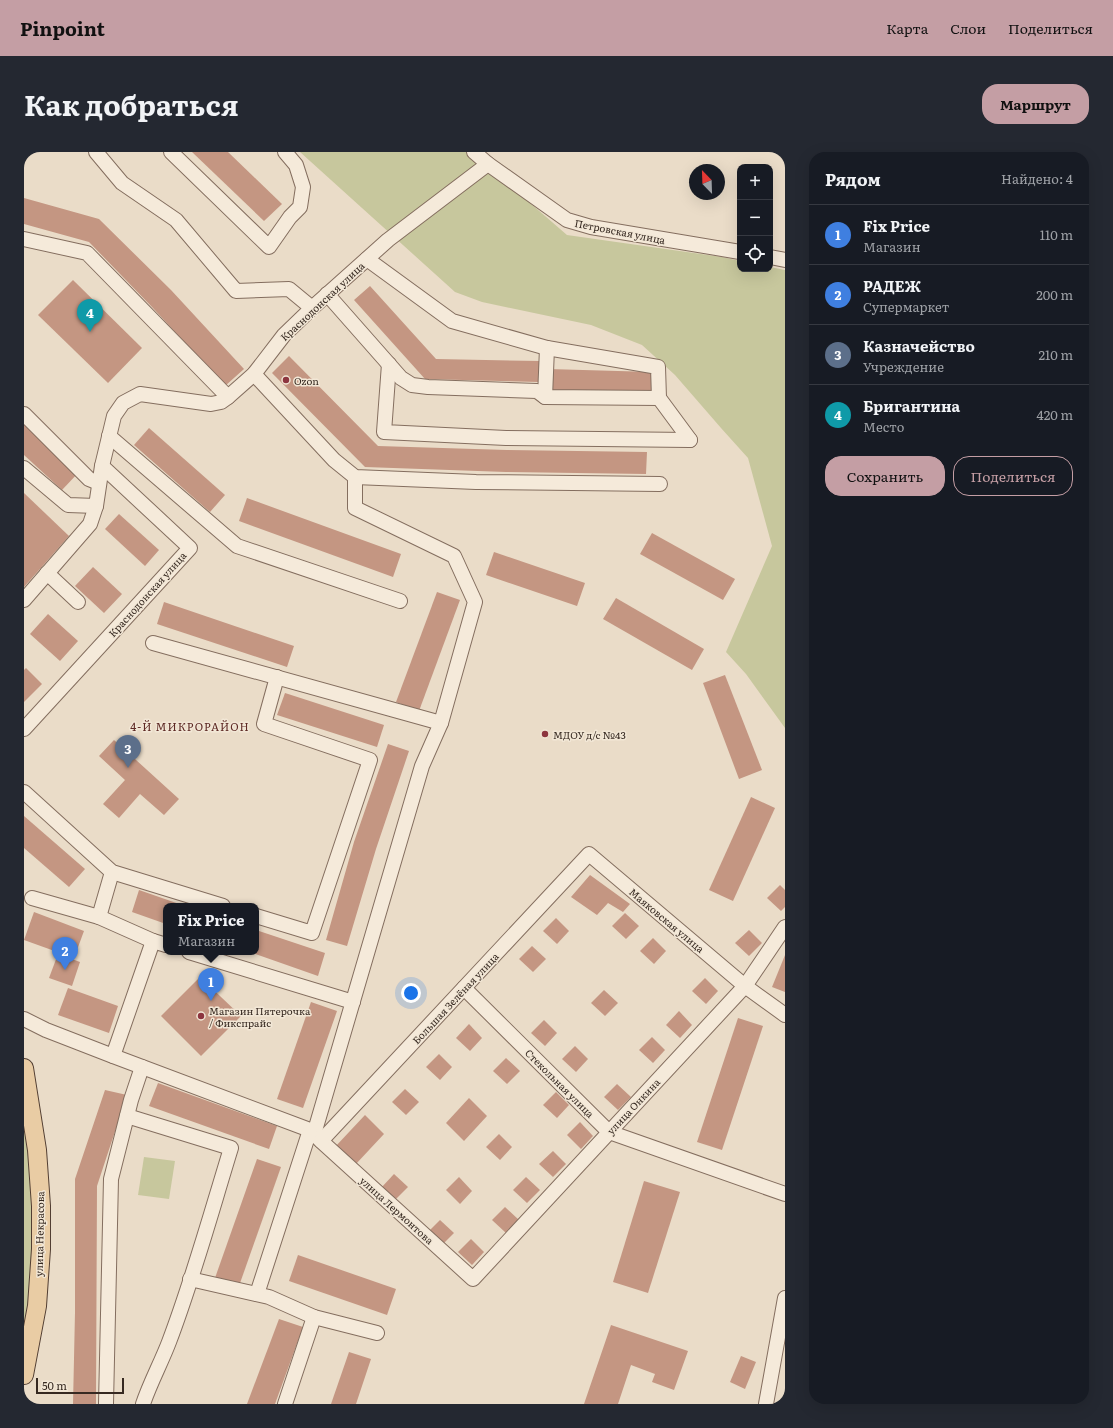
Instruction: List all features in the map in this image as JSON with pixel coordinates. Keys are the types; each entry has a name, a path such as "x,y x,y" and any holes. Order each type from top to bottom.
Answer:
{"main road":[{"name":"улица Некрасова","path":"24,1068 37,1150 41,1206 37,1306 24,1376"}],"street":[{"path":"96,152 122,183 176,220 236,291 289,289 312,308"},
{"path":"171,152 269,247 290,217 300,207 303,187 296,165 285,152"},
{"name":"Петровская улица","path":"474,152 488,164 567,220 591,227 737,251"},
{"name":"Краснодонская улица","path":"24,600 90,524 96,506 102,466 114,416 123,403 140,394 211,404 221,402 254,374 284,335 327,294 388,240 488,164"},
{"path":"24,238 87,254 228,397"},
{"path":"773,258 785,260"},
{"path":"367,259 452,321 546,348 658,367 659,398 690,440 506,438 384,432 389,364"},
{"path":"327,294 401,378 412,385 428,387 537,391 545,397 659,398"},
{"path":"545,397 546,348"},
{"path":"254,374 334,460 355,477 484,482 660,484"},
{"path":"24,414 89,479 99,483"},
{"path":"109,436 236,546 400,601"},
{"name":"Краснодонская улица","path":"24,729 190,548 102,466"},
{"path":"24,468 68,505 96,506"},
{"path":"257,1294 315,1135 422,766 441,723 475,602 454,556 355,508 355,477"},
{"path":"47,573 78,602"},
{"path":"154,644 441,723"},
{"path":"259,917 312,933 370,760 264,724 277,678"},
{"path":"24,792 112,872 213,903"},
{"name":"Маяковская улица","path":"589,854 745,986 785,1015"},
{"name":"Большая Зелёная улица","path":"315,1135 464,988 589,854"},
{"path":"99,917 112,872"},
{"path":"32,898 99,917 160,943 113,1056"},
{"name":"улица Онкина","path":"473,1280 745,986 785,927"},
{"path":"199,955 353,1002"},
{"name":"Стекольная улица","path":"464,988 609,1132 785,1194"},
{"path":"24,1019 46,1030 315,1135"},
{"path":"106,1404 111,1179 127,1116 142,1067"},
{"path":"127,1116 231,1148 190,1279 168,1343 147,1391 143,1404"},
{"name":"улица Лермонтова","path":"315,1135 473,1280"},
{"path":"190,1279 269,1297 314,1316 377,1333"},
{"path":"766,1404 785,1298"},
{"path":"285,1404 314,1316"}],"green space":[{"path":"300,152 471,152 567,235 722,257 737,260 737,272 773,272 773,268 785,270 785,728 746,674 726,652 772,546 748,458 675,375 642,345 591,325 482,302 455,292"},
{"path":"24,1119 34,1205 32,1277 24,1337"},
{"path":"144,1157 175,1161 169,1199 138,1195"}],"building":[{"path":"192,152 228,152 282,204 264,221"},
{"path":"24,198 99,219 171,290 244,369 225,386 89,242 24,224"},
{"path":"73,280 142,348 108,383 38,315"},
{"path":"370,286 436,359 540,361 539,382 425,379 354,300"},
{"path":"289,356 378,446 647,452 646,474 506,472 365,467 272,373"},
{"path":"548,369 653,372 652,395 548,392"},
{"path":"24,421 79,472 62,490 24,455"},
{"path":"149,428 225,495 210,512 134,445"},
{"path":"24,493 69,536 24,587"},
{"path":"247,498 401,554 393,577 239,521"},
{"path":"119,514 159,550 145,566 105,529"},
{"path":"652,533 735,579 723,600 640,554"},
{"path":"494,552 585,583 577,606 486,575"},
{"path":"93,567 122,594 104,613 75,586"},
{"path":"437,592 460,600 419,711 396,702"},
{"path":"616,598 704,649 692,670 603,619"},
{"path":"164,602 294,646 287,667 157,624"},
{"path":"48,614 78,641 60,661 30,634"},
{"path":"26,668 42,684 24,702 24,670"},
{"path":"725,675 762,770 739,779 703,683"},
{"path":"285,693 384,725 377,747 277,715"},
{"path":"114,740 179,799 164,815 140,794 119,818 103,804 125,780 99,756"},
{"path":"388,744 409,751 376,849 347,946 326,940 354,842"},
{"path":"751,797 775,808 733,901 709,890"},
{"path":"24,816 85,869 69,887 24,848"},
{"path":"590,875 630,904 623,912 608,903 597,915 571,897"},
{"path":"780,885 785,890 785,907 781,911 767,898"},
{"path":"139,890 176,903 163,903 163,923 132,912"},
{"path":"34,912 84,931 74,958 24,940"},
{"path":"625,913 639,926 626,939 612,926"},
{"path":"556,918 569,931 557,944 543,931"},
{"path":"749,930 762,943 749,956 735,943"},
{"path":"259,931 325,953 318,976 258,955"},
{"path":"653,938 666,951 654,964 640,951"},
{"path":"532,946 546,959 533,972 519,959"},
{"path":"58,954 80,962 72,986 49,978"},
{"path":"785,955 785,992 772,987"},
{"name":"Магазин Пятерочка / Фикспрайс","path":"200,977 241,1016 201,1056 161,1016"},
{"path":"705,978 718,991 706,1004 692,991"},
{"path":"68,988 118,1006 109,1033 58,1015"},
{"path":"604,990 618,1003 605,1016 591,1003"},
{"path":"311,1002 337,1011 303,1108 277,1099"},
{"path":"679,1011 692,1025 680,1038 666,1025"},
{"path":"738,1018 763,1026 722,1150 697,1142"},
{"path":"544,1020 557,1033 545,1046 531,1033"},
{"path":"469,1024 482,1038 470,1051 456,1038"},
{"path":"652,1037 665,1050 653,1063 639,1050"},
{"path":"575,1046 588,1059 576,1072 562,1059"},
{"path":"439,1054 452,1067 440,1080 426,1067"},
{"path":"506,1058 520,1071 507,1084 493,1071"},
{"path":"158,1083 277,1126 269,1149 149,1106"},
{"path":"617,1084 631,1097 618,1110 604,1097"},
{"path":"405,1089 419,1102 406,1115 392,1102"},
{"path":"105,1090 127,1095 97,1186 96,1404 73,1404 75,1179"},
{"path":"556,1092 569,1105 557,1118 543,1105"},
{"path":"469,1098 487,1116 464,1141 446,1123"},
{"path":"365,1115 384,1134 355,1165 335,1147"},
{"path":"580,1122 593,1136 581,1149 567,1135"},
{"path":"499,1134 512,1147 500,1160 486,1147"},
{"path":"553,1151 566,1164 553,1177 539,1164"},
{"path":"257,1159 281,1167 239,1286 215,1278"},
{"path":"394,1174 408,1187 395,1200 381,1188"},
{"path":"459,1177 472,1191 460,1204 446,1190"},
{"path":"526,1177 540,1190 527,1203 513,1190"},
{"path":"644,1181 680,1192 648,1293 613,1282"},
{"path":"505,1207 519,1220 506,1233 492,1220"},
{"path":"440,1220 454,1233 441,1246 427,1233"},
{"path":"471,1239 484,1252 472,1265 458,1252"},
{"path":"298,1255 396,1289 387,1315 289,1281"},
{"path":"279,1319 303,1327 275,1404 247,1404"},
{"path":"611,1325 688,1351 674,1390 652,1382 655,1374 631,1365 618,1404 584,1404"},
{"path":"349,1352 371,1359 356,1404 331,1404"},
{"path":"741,1356 756,1362 745,1389 730,1382"}],"place":[{"name":"Бригантина","path":"90,332"},
{"name":"Ozon","path":"286,380"},
{"name":"МДОУ д/с №43","path":"545,734"},
{"name":"Казначейство","path":"128,768"},
{"name":"РАДЕЖ","path":"65,970"},
{"name":"Fix Price","path":"211,1001"},
{"name":"Магазин Пятерочка / Фикспрайс","path":"201,1016"}],"district":[{"name":"4-Й МИКРОРАЙОН","path":"190,726"}]}
